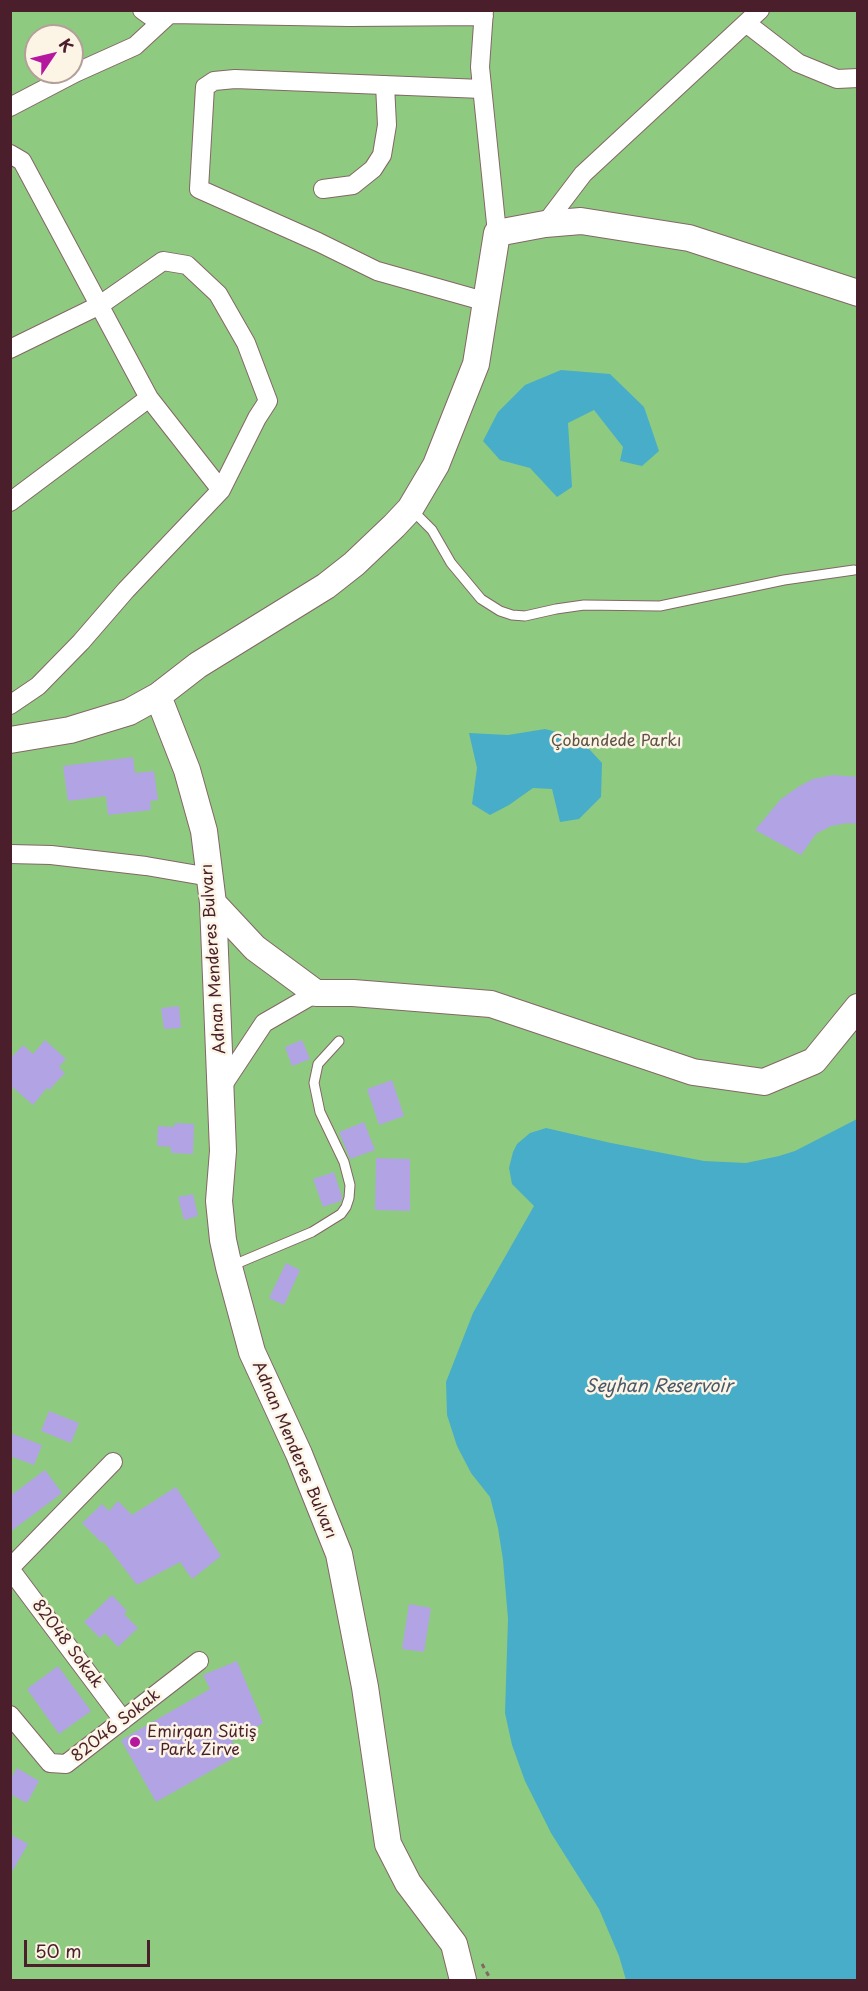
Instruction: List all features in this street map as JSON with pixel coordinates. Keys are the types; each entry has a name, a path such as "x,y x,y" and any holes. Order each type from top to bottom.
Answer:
{"main road":[{"path":"11,738 70,730 129,712 158,696 198,665 326,586 354,564 410,509 436,465 476,364 497,233 545,224 581,221 689,238 858,293"},
{"name":"Adnan Menderes Bulvarı","path":"158,696 187,770 204,831 210,877 223,1151 219,1201 223,1240 229,1267 252,1352 299,1454 339,1554 365,1687 388,1844 408,1883 454,1944 463,1980"},
{"path":"213,903 255,948 315,993 354,993 491,1005 693,1072 764,1082 814,1061 858,1007"}],"street":[{"path":"142,10 168,16 349,17 484,13 480,67 497,233"},
{"path":"545,224 583,174 760,10"},
{"path":"10,107 75,73 135,46 168,16"},
{"path":"746,23 798,63 837,79 858,78"},
{"path":"482,89 235,79 214,81 205,87 199,189 377,271 487,302"},
{"path":"323,189 353,185 373,169 382,155 387,125 385,85"},
{"path":"10,154 22,161 149,398 220,490"},
{"path":"10,349 100,305 163,261 187,265 218,294 246,343 268,401 220,490 126,590 81,642 38,686 10,705"},
{"path":"10,502 149,398"},
{"path":"10,854 146,866 210,877"},
{"path":"221,1088 264,1023 315,993"},
{"path":"10,1569 113,1462"},
{"name":"82048 Sokak","path":"10,1569 123,1720"},
{"name":"82046 Sokak","path":"10,1715 50,1763 66,1764 198,1661"}],"lane":[{"path":"410,509 432,530 451,563 481,599 500,611 512,615 525,616 584,605 660,606 784,580 854,570"},
{"path":"229,1267 312,1232 340,1214 346,1207 350,1185 344,1162 320,1112 314,1083 318,1064 339,1041"}],"green space":[{"name":"Çobandede Parkı","path":"11,11 857,11 857,1980 11,1980"}],"water":[{"path":"561,370 610,374 644,407 659,451 642,466 620,461 623,447 594,410 568,423 572,487 557,497 530,468 500,460 483,441 498,412 525,385"},
{"path":"545,729 579,738 602,763 601,797 579,819 560,822 552,789 533,788 490,815 472,804 477,768 469,733 508,735"},
{"name":"Seyhan Reservoir","path":"857,1119 857,1980 626,1980 619,1956 599,1909 551,1833 525,1781 512,1745 505,1713 508,1619 498,1528 490,1497 471,1473 457,1446 447,1415 446,1382 473,1313 534,1206 512,1184 509,1168 517,1144 530,1133 546,1128 704,1161 746,1163 795,1151"}],"building":[{"path":"133,757 135,773 154,771 158,800 150,801 151,810 108,815 106,796 68,801 63,766"},
{"path":"833,775 858,777 858,824 831,826 816,834 801,855 755,830 781,799 798,787 813,779"},
{"path":"179,1006 181,1028 164,1029 161,1008"},
{"path":"45,1040 66,1059 59,1067 65,1073 49,1090 47,1088 33,1105 10,1085 10,1059 23,1045 33,1054"},
{"path":"302,1040 310,1059 292,1066 285,1047"},
{"path":"392,1080 404,1116 379,1125 367,1089"},
{"path":"364,1122 375,1150 350,1159 339,1132"},
{"path":"175,1123 194,1124 193,1154 171,1153 171,1147 157,1146 158,1126 174,1127"},
{"path":"376,1158 410,1159 410,1211 375,1210"},
{"path":"334,1172 342,1197 341,1201 323,1207 313,1179"},
{"path":"193,1194 198,1216 184,1220 178,1197"},
{"path":"286,1263 300,1270 284,1305 269,1298"},
{"path":"49,1411 79,1423 71,1443 41,1431"},
{"path":"10,1433 42,1445 34,1465 10,1456"},
{"path":"45,1470 62,1493 10,1532 10,1496"},
{"path":"176,1487 221,1556 192,1579 180,1562 137,1585 103,1541 102,1543 82,1523 102,1504 109,1511 118,1501 132,1515"},
{"path":"112,1595 127,1611 124,1614 138,1628 118,1647 105,1633 100,1638 84,1622"},
{"path":"409,1604 431,1608 424,1652 402,1649"},
{"path":"237,1661 263,1723 232,1741 239,1755 156,1802 121,1740 210,1689 203,1675"},
{"path":"58,1666 91,1711 59,1734 27,1689"},
{"path":"17,1768 39,1781 27,1803 10,1794 10,1780"},
{"path":"10,1834 28,1844 10,1875"}],"place":[{"name":"Emirgan Sütiş - Park Zirve","path":"135,1742"}]}
